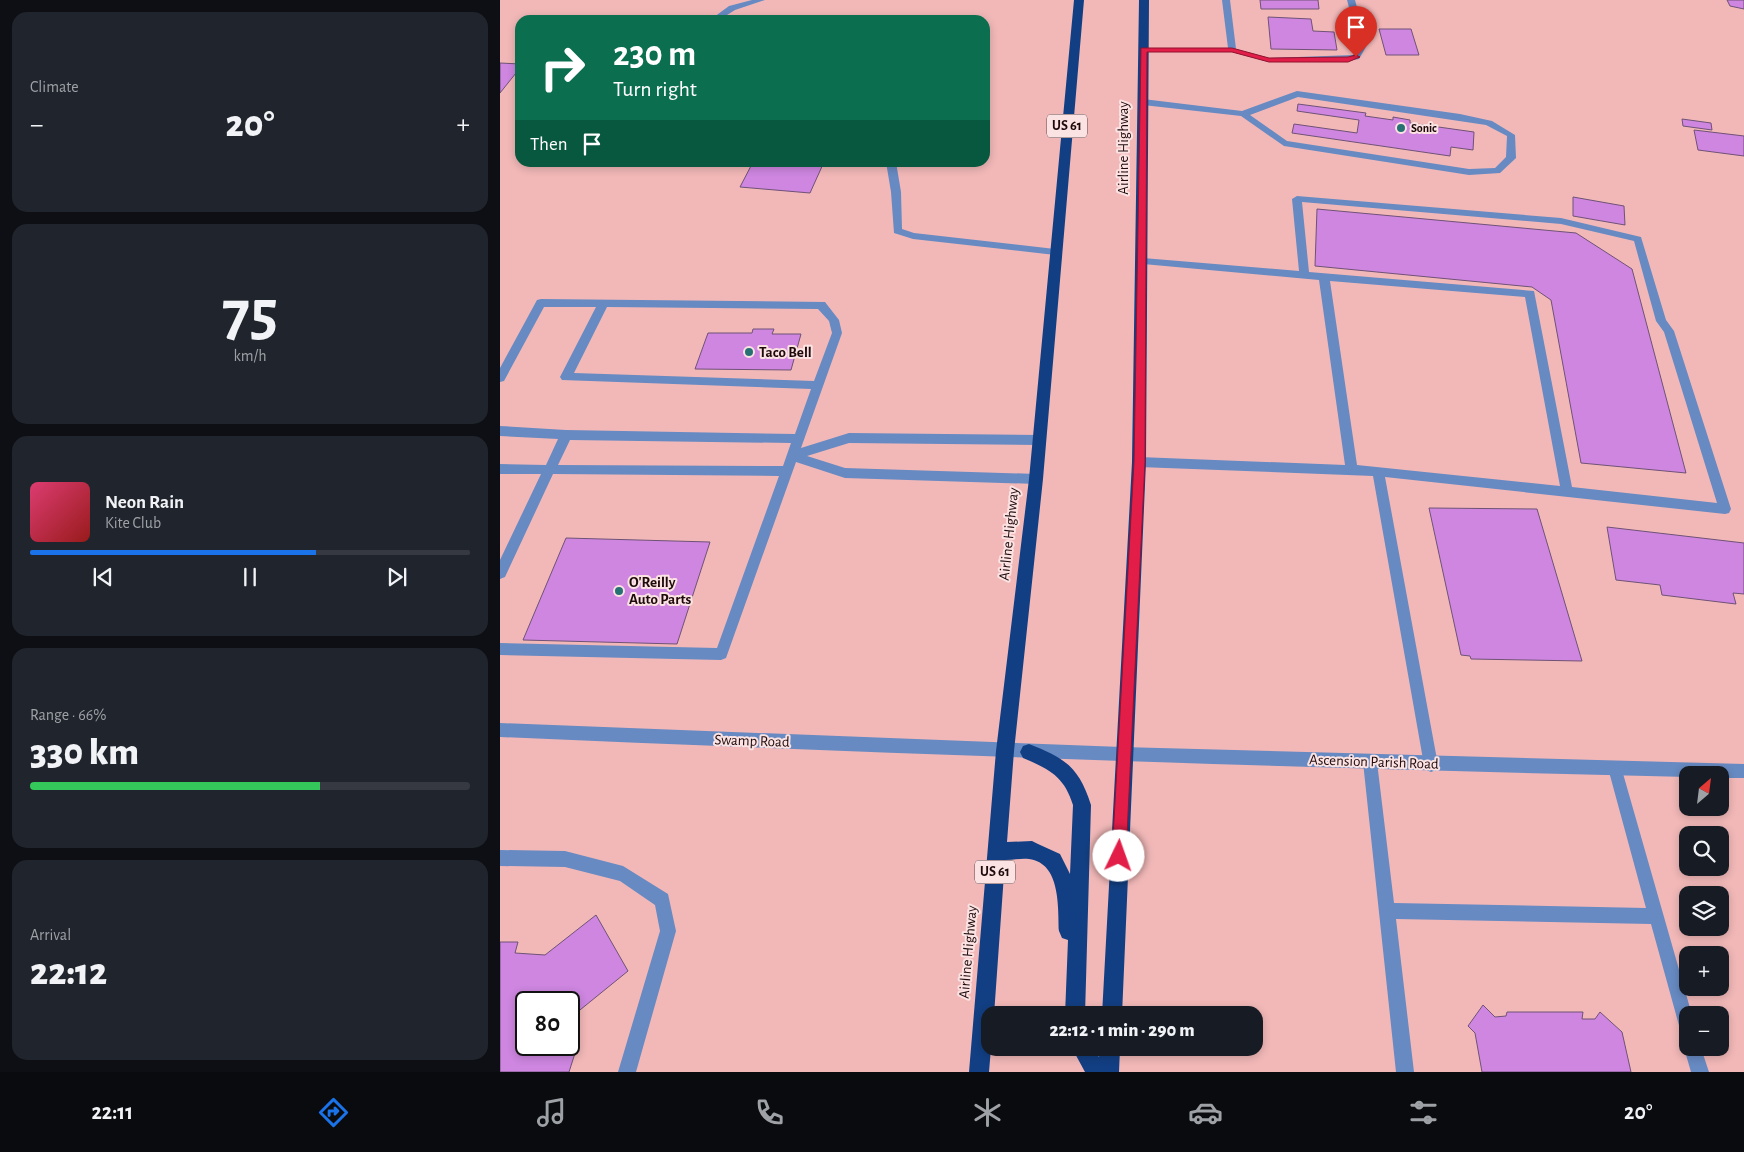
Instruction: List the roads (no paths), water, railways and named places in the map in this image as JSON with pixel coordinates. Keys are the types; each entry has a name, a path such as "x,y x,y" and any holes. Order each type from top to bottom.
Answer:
{"highway":[{"name":"Airline Highway","path":"979,1072 1005,751 1036,479 1079,0"},
{"name":"Airline Highway","path":"1112,1006 1139,462 1143,261 1144,0"},
{"path":"1029,752 1051,760 1068,773 1077,787 1082,805 1074,1006"},
{"path":"996,851 1032,850 1053,861 1066,885 1073,1006"},
{"path":"1087,1056 1097,1072"},
{"path":"1109,1072 1110,1056"}],"street":[{"path":"722,15 732,8 761,0"},
{"path":"1226,0 1232,50"},
{"path":"1144,50 1232,50 1269,60 1348,59 1356,57 1363,45 1352,0"},
{"path":"1144,102 1243,114 1297,94 1460,117 1490,123 1510,134 1511,158 1497,171 1469,172 1284,143 1243,114"},
{"path":"893,167 896,192 897,231 913,236 1055,252"},
{"path":"1139,462 1378,471 1725,509 1668,331 1661,321 1638,239 1561,221 1297,199 1304,275"},
{"path":"1143,261 1530,294 1567,492"},
{"path":"1324,277 1352,470"},
{"path":"500,378 541,303 821,305 834,320 837,333 721,654 500,649"},
{"path":"603,304 566,376 818,385"},
{"path":"500,431 566,435 798,439"},
{"path":"500,573 566,435"},
{"path":"792,456 849,438 1039,440"},
{"path":"792,456 845,473 1036,479"},
{"path":"500,468 787,472"},
{"path":"1378,471 1432,765"},
{"name":"Swamp Road","path":"500,730 1005,751"},
{"name":"Ascension Parish Road","path":"1005,751 1432,765 1744,771"},
{"path":"1370,762 1405,1072"},
{"path":"1615,768 1681,1006"},
{"path":"500,858 565,859 575,861 623,874 662,900 668,931 627,1072"},
{"path":"1387,911 1656,916"},
{"path":"1695,1056 1700,1072"}],"place":[{"name":"Sonic","path":"1401,128"},
{"name":"Taco Bell","path":"749,352"},
{"name":"O'Reilly Auto Parts","path":"619,591"}]}
